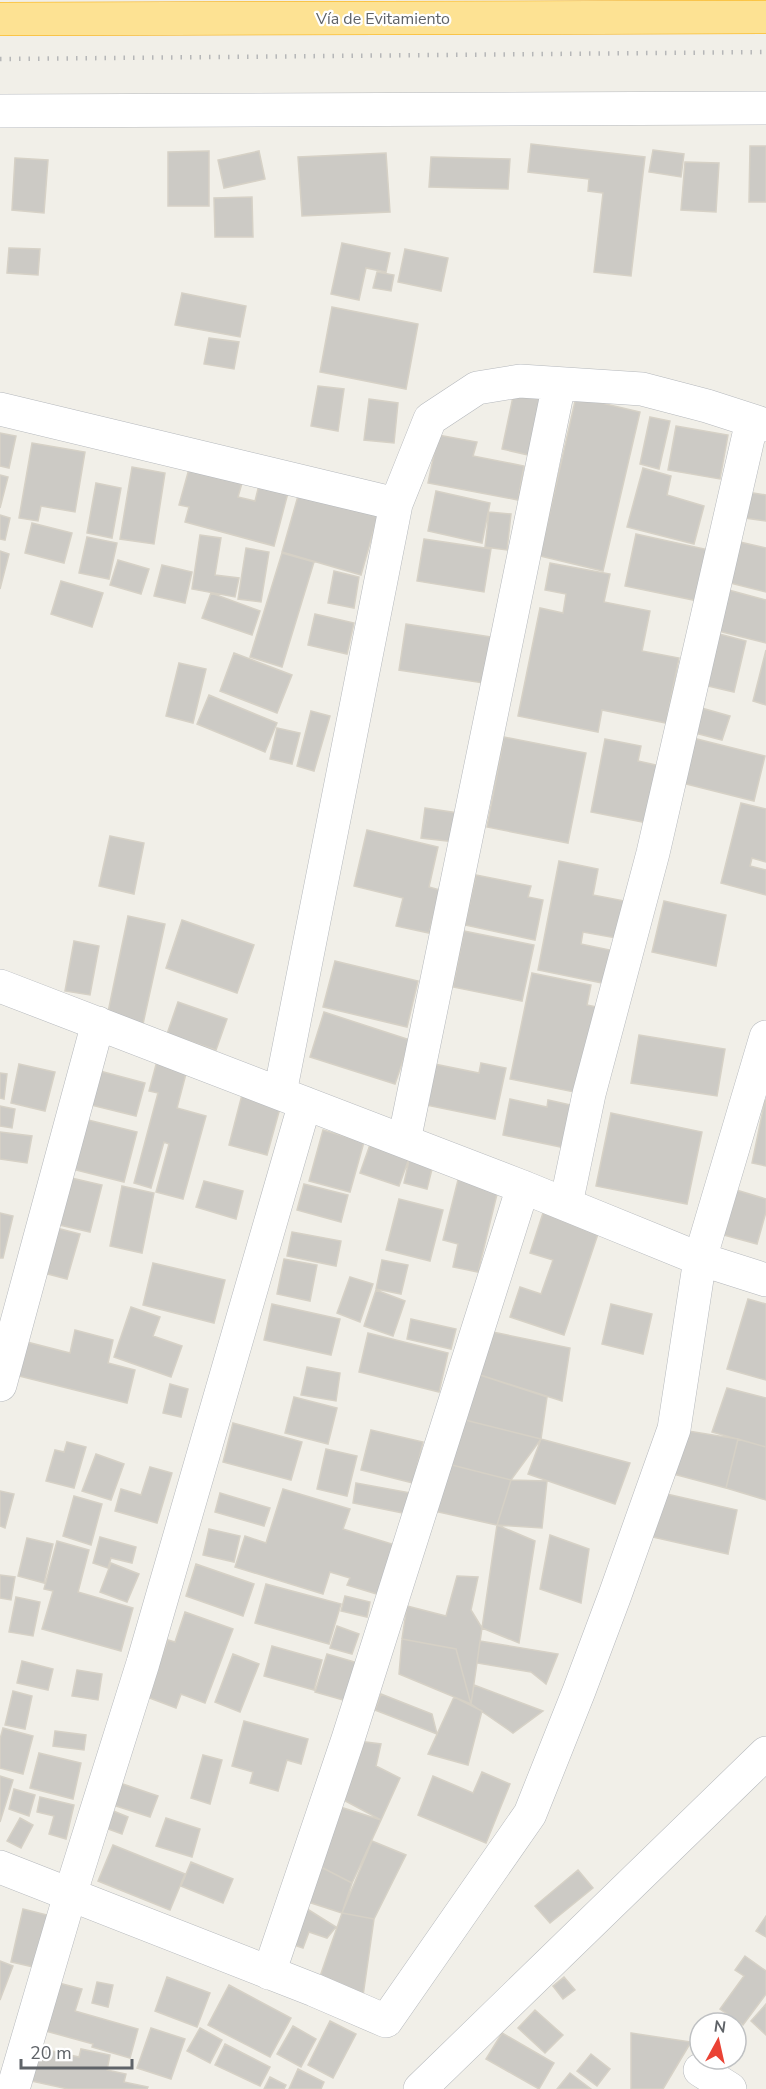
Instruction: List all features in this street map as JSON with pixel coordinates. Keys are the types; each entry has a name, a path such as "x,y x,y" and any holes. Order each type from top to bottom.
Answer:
{"highway":[{"name":"Vía de Evitamiento","path":"0,19 766,17"}],"street":[{"path":"0,111 766,108"},
{"path":"13,2089 70,1896 143,1664 292,1098 396,504 430,419 477,388 520,381 642,389 759,423 653,853 589,1094 566,1204"},
{"path":"404,1141 559,384"},
{"path":"0,409 396,504"},
{"path":"0,986 524,1186 700,1259 766,1280"},
{"path":"0,1385 98,1023"},
{"path":"0,1867 386,2021 530,1814 615,1595 674,1429 700,1259 766,1037"},
{"path":"269,1973 348,1739 524,1186"},
{"path":"420,2089 766,1754"},
{"path":"702,2071 730,2089"}],"building":[{"path":"531,144 645,157 631,276 594,272 603,193 588,191 589,179 528,172"},
{"path":"750,146 766,146 766,202 749,202"},
{"path":"653,150 684,154 681,177 649,172"},
{"path":"209,151 209,206 168,206 168,152"},
{"path":"259,151 265,179 224,188 218,160"},
{"path":"386,153 390,212 302,216 298,157"},
{"path":"431,157 510,159 508,189 429,187"},
{"path":"15,158 48,160 44,213 12,210"},
{"path":"685,162 719,163 716,212 681,210"},
{"path":"252,197 253,237 215,237 214,198"},
{"path":"342,243 390,253 386,272 366,268 359,300 331,294"},
{"path":"9,248 40,249 38,275 7,273"},
{"path":"405,249 448,258 441,291 398,282"},
{"path":"377,272 394,275 391,291 373,288"},
{"path":"182,293 246,306 240,337 175,325"},
{"path":"332,307 418,324 406,389 320,372"},
{"path":"209,338 239,342 234,369 204,364"},
{"path":"318,386 344,389 338,431 311,426"},
{"path":"514,392 549,400 537,457 502,449"},
{"path":"576,397 640,412 603,571 540,556"},
{"path":"369,399 398,403 394,443 364,440"},
{"path":"650,417 670,421 659,469 640,464"},
{"path":"676,426 728,435 720,479 668,470"},
{"path":"0,433 16,436 9,468 0,466"},
{"path":"438,435 477,442 473,456 524,466 518,500 428,483"},
{"path":"32,443 85,452 75,512 41,506 38,521 19,518"},
{"path":"132,467 165,473 154,544 120,539"},
{"path":"643,468 671,476 667,495 704,506 694,544 627,527"},
{"path":"189,469 242,483 238,497 255,501 260,481 289,489 274,546 185,522 189,507 179,505"},
{"path":"0,475 8,477 0,508"},
{"path":"302,482 381,504 361,575 282,552"},
{"path":"96,483 121,488 112,538 87,533"},
{"path":"436,491 490,503 482,543 428,531"},
{"path":"741,491 766,495 766,521 738,517"},
{"path":"489,512 511,514 507,550 485,547"},
{"path":"0,515 10,518 5,540 0,539"},
{"path":"32,523 72,533 64,563 25,553"},
{"path":"636,534 709,550 698,601 625,586"},
{"path":"200,535 221,538 215,575 239,578 235,597 192,589"},
{"path":"87,537 117,543 109,579 79,573"},
{"path":"424,539 491,549 484,592 417,581"},
{"path":"740,542 766,548 766,592 730,583"},
{"path":"246,548 269,552 261,602 238,599"},
{"path":"0,551 9,554 0,589"},
{"path":"282,553 314,562 282,667 250,657"},
{"path":"118,560 149,569 141,594 110,585"},
{"path":"550,563 610,574 604,602 650,611 642,651 679,658 666,723 602,710 598,732 518,716 540,608 563,613 566,594 545,590"},
{"path":"162,565 192,572 185,603 154,596"},
{"path":"334,571 359,577 354,608 328,603"},
{"path":"61,581 103,593 92,627 51,614"},
{"path":"725,589 766,600 766,643 714,630"},
{"path":"211,593 260,611 252,635 202,618"},
{"path":"315,614 354,623 347,654 308,645"},
{"path":"406,624 497,638 490,684 399,670"},
{"path":"708,631 746,641 734,692 695,683"},
{"path":"766,650 766,705 753,701"},
{"path":"234,653 292,675 277,713 220,691"},
{"path":"179,663 206,669 193,723 166,716"},
{"path":"209,695 277,723 265,752 197,724"},
{"path":"698,707 730,716 722,740 691,732"},
{"path":"311,711 330,716 314,771 297,766"},
{"path":"277,728 300,733 292,764 270,759"},
{"path":"504,737 586,753 568,843 487,827"},
{"path":"693,738 765,756 754,801 682,783"},
{"path":"605,739 641,746 638,761 665,767 653,824 591,812"},
{"path":"741,803 766,809 766,862 752,858 750,866 766,870 766,895 721,883"},
{"path":"425,808 458,813 455,842 421,838"},
{"path":"367,830 438,847 429,887 440,890 429,933 396,926 403,898 354,886"},
{"path":"110,836 144,843 134,894 99,886"},
{"path":"559,861 598,869 593,895 635,903 627,940 583,932 581,944 624,953 617,986 538,970"},
{"path":"476,875 531,886 528,897 543,900 535,940 465,925"},
{"path":"664,901 726,915 716,966 652,952"},
{"path":"128,916 165,924 143,1024 107,1017"},
{"path":"182,920 254,945 237,993 166,968"},
{"path":"464,931 534,945 522,1001 453,987"},
{"path":"74,941 99,946 90,995 65,991"},
{"path":"335,961 418,981 407,1027 323,1007"},
{"path":"532,973 591,985 587,1005 611,1010 579,1093 510,1079"},
{"path":"178,1002 227,1019 216,1050 167,1034"},
{"path":"324,1012 410,1040 395,1084 310,1057"},
{"path":"639,1035 725,1049 717,1096 631,1083"},
{"path":"157,1061 187,1070 177,1108 206,1116 183,1199 156,1192 169,1144 164,1142 151,1188 134,1183 158,1093 149,1091"},
{"path":"481,1063 506,1068 495,1119 426,1105 434,1064 479,1073"},
{"path":"19,1064 55,1072 45,1111 11,1103"},
{"path":"100,1071 145,1083 136,1116 91,1105"},
{"path":"0,1073 7,1074 4,1099 0,1098"},
{"path":"243,1091 282,1101 267,1155 229,1145"},
{"path":"510,1099 547,1107 548,1100 584,1108 575,1150 503,1135"},
{"path":"766,1100 766,1166 752,1163"},
{"path":"0,1106 15,1109 12,1128 0,1126"},
{"path":"611,1113 702,1132 687,1204 596,1186"},
{"path":"80,1118 137,1132 124,1182 68,1168"},
{"path":"323,1130 364,1142 350,1192 309,1181"},
{"path":"0,1132 32,1136 27,1163 0,1159"},
{"path":"372,1139 411,1153 399,1186 360,1173"},
{"path":"409,1160 433,1165 427,1189 404,1183"},
{"path":"67,1177 102,1185 90,1232 55,1224"},
{"path":"458,1180 498,1190 478,1272 453,1267 458,1244 443,1240"},
{"path":"204,1181 243,1191 236,1219 196,1207"},
{"path":"304,1184 348,1195 341,1222 297,1210"},
{"path":"122,1186 154,1193 142,1253 110,1246"},
{"path":"733,1189 766,1199 766,1212 757,1244 720,1234"},
{"path":"399,1199 443,1210 430,1261 386,1250"},
{"path":"0,1213 13,1216 3,1258 0,1258"},
{"path":"543,1213 599,1231 564,1335 510,1317 520,1287 541,1294 553,1260 530,1253"},
{"path":"49,1226 80,1234 67,1279 36,1271"},
{"path":"292,1232 341,1241 336,1266 287,1256"},
{"path":"284,1259 317,1265 310,1301 277,1294"},
{"path":"382,1260 408,1265 401,1294 376,1289"},
{"path":"153,1263 225,1280 214,1323 143,1305"},
{"path":"350,1277 373,1284 360,1322 337,1313"},
{"path":"376,1290 405,1301 393,1336 364,1326"},
{"path":"748,1299 766,1304 766,1380 727,1369"},
{"path":"272,1304 340,1319 331,1355 264,1340"},
{"path":"611,1304 652,1314 643,1354 602,1344"},
{"path":"131,1307 160,1317 153,1336 182,1346 171,1377 114,1357"},
{"path":"411,1319 456,1329 451,1349 407,1339"},
{"path":"75,1330 113,1340 108,1363 135,1370 127,1403 15,1375 23,1341 70,1353"},
{"path":"483,1330 570,1348 562,1401 474,1373"},
{"path":"368,1333 448,1353 439,1392 359,1372"},
{"path":"307,1367 340,1373 336,1401 301,1395"},
{"path":"474,1373 547,1397 541,1439 461,1419"},
{"path":"170,1384 188,1389 181,1417 163,1413"},
{"path":"727,1388 766,1398 766,1447 712,1432"},
{"path":"294,1397 337,1408 328,1444 285,1433"},
{"path":"461,1419 541,1439 511,1480 440,1462"},
{"path":"233,1423 302,1442 291,1480 223,1462"},
{"path":"676,1429 738,1439 726,1488 662,1471"},
{"path":"371,1430 423,1442 413,1483 361,1470"},
{"path":"541,1439 630,1463 615,1504 528,1474"},
{"path":"738,1439 766,1447 766,1500 726,1488"},
{"path":"67,1442 86,1447 74,1488 46,1481 55,1450 64,1452"},
{"path":"326,1449 357,1456 347,1496 317,1489"},
{"path":"96,1454 124,1464 111,1500 82,1491"},
{"path":"440,1462 511,1480 497,1525 425,1509"},
{"path":"150,1467 172,1473 157,1523 115,1511 121,1489 141,1495"},
{"path":"511,1480 547,1481 542,1528 497,1525"},
{"path":"356,1483 411,1493 408,1514 353,1503"},
{"path":"283,1489 350,1509 343,1529 395,1545 380,1595 347,1585 350,1578 330,1572 323,1594 235,1567 245,1536 266,1543"},
{"path":"0,1491 14,1494 5,1528 0,1526"},
{"path":"658,1492 737,1510 728,1554 648,1536"},
{"path":"220,1493 270,1508 264,1526 215,1512"},
{"path":"74,1496 102,1504 91,1545 63,1536"},
{"path":"497,1525 535,1541 519,1643 482,1628"},
{"path":"209,1529 240,1536 234,1562 203,1555"},
{"path":"550,1535 589,1549 581,1603 540,1589"},
{"path":"100,1537 136,1547 132,1563 111,1558 108,1568 93,1563"},
{"path":"27,1538 53,1544 44,1583 18,1576"},
{"path":"57,1541 89,1550 78,1592 133,1608 121,1651 42,1629 53,1591 44,1589"},
{"path":"111,1563 139,1574 127,1602 100,1592"},
{"path":"196,1564 254,1584 243,1616 186,1596"},
{"path":"0,1575 15,1577 11,1600 0,1598"},
{"path":"457,1576 478,1577 471,1610 482,1628 471,1704 456,1649 402,1639 407,1606 446,1616"},
{"path":"266,1584 341,1604 329,1644 255,1623"},
{"path":"345,1596 370,1602 367,1617 341,1611"},
{"path":"16,1597 40,1602 33,1636 9,1632"},
{"path":"185,1612 233,1629 205,1703 181,1694 176,1708 147,1697 168,1640 175,1642"},
{"path":"337,1626 359,1634 352,1654 330,1648"},
{"path":"402,1639 456,1649 471,1704 399,1674"},
{"path":"480,1641 558,1654 546,1684 531,1672 477,1663"},
{"path":"272,1646 322,1660 314,1690 264,1676"},
{"path":"233,1654 259,1664 240,1712 215,1702"},
{"path":"327,1654 358,1663 347,1701 315,1692"},
{"path":"22,1661 53,1669 48,1690 17,1683"},
{"path":"77,1670 102,1674 98,1700 72,1696"},
{"path":"474,1685 543,1711 513,1733 471,1704"},
{"path":"13,1691 32,1696 25,1729 5,1725"},
{"path":"381,1694 432,1714 437,1734 375,1710"},
{"path":"454,1697 482,1711 468,1765 428,1754"},
{"path":"244,1721 308,1739 301,1764 287,1760 278,1791 250,1783 253,1772 232,1766"},
{"path":"3,1728 33,1736 23,1774 0,1768 0,1739"},
{"path":"55,1731 86,1735 84,1750 53,1746"},
{"path":"350,1740 381,1744 376,1766 400,1778 381,1820 338,1797"},
{"path":"39,1753 81,1763 73,1799 30,1788"},
{"path":"203,1755 222,1760 210,1804 191,1798"},
{"path":"482,1772 510,1784 486,1843 418,1815 433,1776 473,1793"},
{"path":"0,1776 13,1780 0,1822"},
{"path":"117,1782 158,1796 150,1817 110,1804"},
{"path":"14,1789 35,1795 29,1816 9,1809"},
{"path":"40,1797 74,1805 66,1839 49,1834 54,1816 37,1812"},
{"path":"331,1804 381,1820 352,1883 317,1865"},
{"path":"106,1808 128,1817 122,1834 100,1826"},
{"path":"20,1818 33,1825 21,1848 7,1841"},
{"path":"166,1818 200,1829 192,1857 156,1846"},
{"path":"372,1841 406,1855 374,1919 342,1913"},
{"path":"113,1845 185,1874 170,1910 98,1881"},
{"path":"191,1862 233,1879 223,1903 181,1886"},
{"path":"317,1865 352,1883 342,1913 296,1898"},
{"path":"578,1870 593,1888 550,1923 535,1906"},
{"path":"296,1902 336,1927 327,1938 309,1932 303,1948 282,1941"},
{"path":"23,1909 51,1916 38,1968 11,1962"},
{"path":"342,1913 374,1919 363,1996 316,1988"},
{"path":"766,1916 766,1937 756,1931"},
{"path":"745,1956 766,1971 766,1994 748,2018 748,2011 720,2009 744,1976 735,1970"},
{"path":"0,1961 13,1966 0,2000"},
{"path":"167,1977 210,1993 197,2027 155,2011"},
{"path":"564,1977 575,1990 563,1999 553,1986"},
{"path":"55,1982 82,1989 75,2011 138,2029 130,2058 92,2047 93,2044 42,2030"},
{"path":"97,1982 113,1985 108,2007 92,2003"},
{"path":"229,1985 291,2018 270,2057 208,2025"},
{"path":"766,2004 766,2035 751,2021"},
{"path":"535,2010 563,2035 545,2053 518,2028"},
{"path":"330,2021 356,2034 333,2078 308,2065"},
{"path":"293,2026 316,2039 301,2067 277,2054"},
{"path":"151,2028 185,2039 171,2079 137,2068"},
{"path":"200,2028 222,2040 210,2063 187,2051"},
{"path":"502,2033 554,2063 539,2089 486,2059"},
{"path":"631,2033 688,2042 688,2047 663,2089 631,2089"},
{"path":"225,2044 270,2067 260,2086 215,2065"},
{"path":"39,2048 79,2057 81,2049 110,2055 107,2070 126,2074 124,2082 148,2087 147,2089 68,2089 31,2081"},
{"path":"591,2054 610,2069 597,2086 577,2071"},
{"path":"298,2069 324,2082 321,2089 289,2089"},
{"path":"570,2073 591,2089 557,2089"},
{"path":"270,2077 286,2085 284,2089 264,2089"}],"railway":[{"path":"0,59 766,52"}]}
